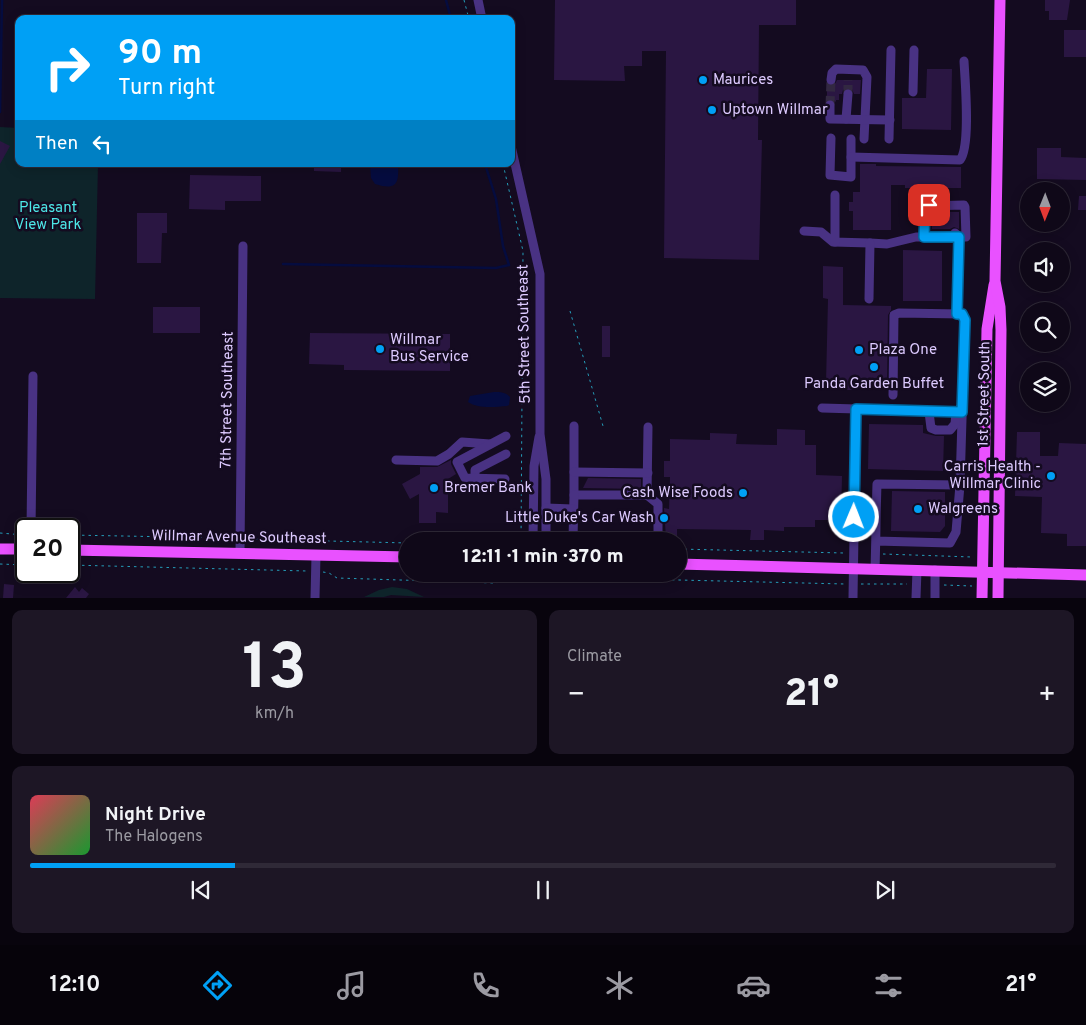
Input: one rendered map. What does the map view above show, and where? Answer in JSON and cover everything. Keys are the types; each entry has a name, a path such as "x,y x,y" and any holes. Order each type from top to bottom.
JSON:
{"main road":[{"name":"1st Street South","path":"982,592 987,329 995,281 999,1"},
{"name":"1st Street South","path":"995,281 1000,307 1001,330 998,598"},
{"path":"0,549 15,549"},
{"name":"Willmar Avenue Southeast","path":"80,550 399,557"},
{"path":"687,564 1086,575"}],"street":[{"path":"478,0 481,15"},
{"path":"889,139 891,50"},
{"path":"913,92 914,50"},
{"path":"851,157 960,160 964,155 966,140 964,61"},
{"path":"831,80 832,73 836,69 863,70 867,77 864,139"},
{"path":"848,80 849,70"},
{"path":"846,119 848,94"},
{"path":"830,106 830,119 890,120"},
{"path":"831,138 830,175 851,176 852,139"},
{"name":"5th Street Southeast","path":"515,164 540,274 540,434 545,463 546,532"},
{"path":"835,195 835,242"},
{"path":"804,231 821,232 835,242 870,244 888,244 925,234 966,237 966,209 964,205 926,206 925,234"},
{"path":"957,314 959,237"},
{"path":"870,244 870,299"},
{"name":"7th Street Southeast","path":"240,553 243,246"},
{"path":"876,541 950,543 956,532 960,485 959,412 965,320 962,314 899,313 894,315 892,395"},
{"path":"31,518 32,376"},
{"path":"822,408 959,412"},
{"path":"853,598 856,409"},
{"path":"929,412 931,428 950,430 955,424 959,412"},
{"path":"573,532 574,426"},
{"path":"647,495 648,427"},
{"name":"5th Street Southeast","path":"533,532 534,466 540,434"},
{"path":"505,479 465,478 457,462 506,436"},
{"path":"396,460 437,461 449,454 462,442 490,444"},
{"path":"475,478 475,470 506,454"},
{"path":"574,472 648,473"},
{"path":"876,569 877,484 984,486"},
{"path":"574,495 647,495 658,504 658,532"},
{"path":"546,508 573,509"},
{"path":"315,598 316,556"},
{"path":"916,598 917,570"},
{"path":"935,570 935,598"}],"path":[{"path":"464,0 468,15"},
{"path":"504,167 523,251 521,532"},
{"path":"570,311 603,426"},
{"path":"0,533 15,534"},
{"path":"687,549 854,553"},
{"path":"876,554 971,557"},
{"path":"0,564 15,565"},
{"path":"80,565 316,571 329,573 337,578 399,580"},
{"path":"687,580 916,584"},
{"path":"465,582 500,582"},
{"path":"935,585 982,592"}],"green space":[{"name":"Pleasant View Park","path":"0,127 15,128 15,167 98,167 95,299 0,298"},
{"path":"392,587 407,589 424,597 391,595 364,597 379,590"}],"shaded area":[{"path":"370,167 398,167 397,181 392,186 375,184 371,178"},
{"path":"494,392 508,395 510,397 509,405 487,407 477,406 468,402 470,396"}],"building":[{"name":"Uptown Willmar","path":"555,0 796,0 796,25 759,25 758,140 762,140 759,260 664,258 666,51 642,51 642,66 624,66 625,81 554,80"},
{"path":"1045,0 1070,0 1067,20 1049,20 1049,11 1045,11"},
{"path":"1064,30 1086,30 1086,57 1064,57"},
{"path":"927,69 952,69 951,130 902,129 902,98 926,98"},
{"path":"837,80 861,80 860,94 854,94 852,89 848,88 843,90 842,94 839,94 839,100 836,100 836,102 833,99 827,99 827,85 834,86"},
{"path":"0,141 10,146 0,164"},
{"path":"1037,148 1061,148 1061,157 1086,158 1086,180 1037,179"},
{"path":"860,164 876,164 876,166 961,167 961,188 905,188 905,185 891,185 891,230 853,230 853,211 849,211 849,202 853,202 853,192 860,192"},
{"path":"314,167 341,167 341,172 314,171"},
{"path":"190,175 261,176 261,201 225,201 225,210 189,209"},
{"path":"1079,196 1086,196 1086,210 1078,210"},
{"path":"932,212 959,212 959,229 954,227 950,229 932,229"},
{"path":"137,213 167,213 167,233 162,233 161,263 137,263"},
{"path":"903,250 942,251 942,301 903,301"},
{"name":"Plaza One","path":"823,266 843,267 843,305 891,306 888,315 887,384 852,383 852,390 837,390 837,386 831,386 831,383 826,383 828,299 823,298"},
{"path":"153,307 200,307 200,333 153,333"},
{"path":"602,326 610,326 610,357 602,357"},
{"name":"Willmar Bus Service","path":"310,333 450,334 450,371 344,370 344,365 309,364"},
{"path":"869,424 923,425 923,433 944,436 943,471 868,469"},
{"name":"Cash Wise Foods","path":"777,429 805,430 805,445 816,445 816,475 842,476 841,520 815,520 815,527 784,527 784,531 764,530 764,540 750,540 751,530 677,529 677,532 666,532 664,508 669,509 670,477 664,477 664,461 670,461 670,439 710,440 710,433 737,434 736,444 777,445"},
{"name":"Carris Health - Willmar Clinic","path":"1017,432 1040,432 1040,456 1058,456 1059,443 1086,444 1086,546 1067,546 1067,534 1041,533 1042,497 1015,496"},
{"path":"451,460 456,474 448,479 448,513 436,512 436,523 419,523 419,494 410,499 402,484 420,474 420,467 437,467"},
{"path":"588,478 641,479 641,489 583,488"},
{"name":"Walgreens","path":"892,491 945,492 945,526 940,532 891,531"},
{"path":"4,584 14,585 13,598 3,598"},
{"path":"75,587 79,592 82,588 89,594 86,598 66,598"}],"waterway":[{"path":"0,112 2,0"},
{"path":"446,0 450,15"},
{"path":"283,264 496,268 509,265 503,246 496,199 486,167"}],"tunnel":[{"path":"830,105 831,80"},
{"path":"848,80 848,94"}],"place":[{"name":"Maurices","path":"703,80"},
{"name":"Uptown Willmar","path":"712,110"},
{"name":"Willmar Bus Service","path":"380,349"},
{"name":"Plaza One","path":"859,350"},
{"name":"Panda Garden Buffet","path":"874,367"},
{"name":"Carris Health - Willmar Clinic","path":"1051,476"},
{"name":"Bremer Bank","path":"434,488"},
{"name":"Cash Wise Foods","path":"743,493"},
{"name":"Walgreens","path":"918,509"},
{"name":"Little Duke's Car Wash","path":"664,518"}],"route":[{"path":"854,517 856,409 962,412 965,320 962,314 957,314 959,237 924,237 925,208 929,205"}]}
